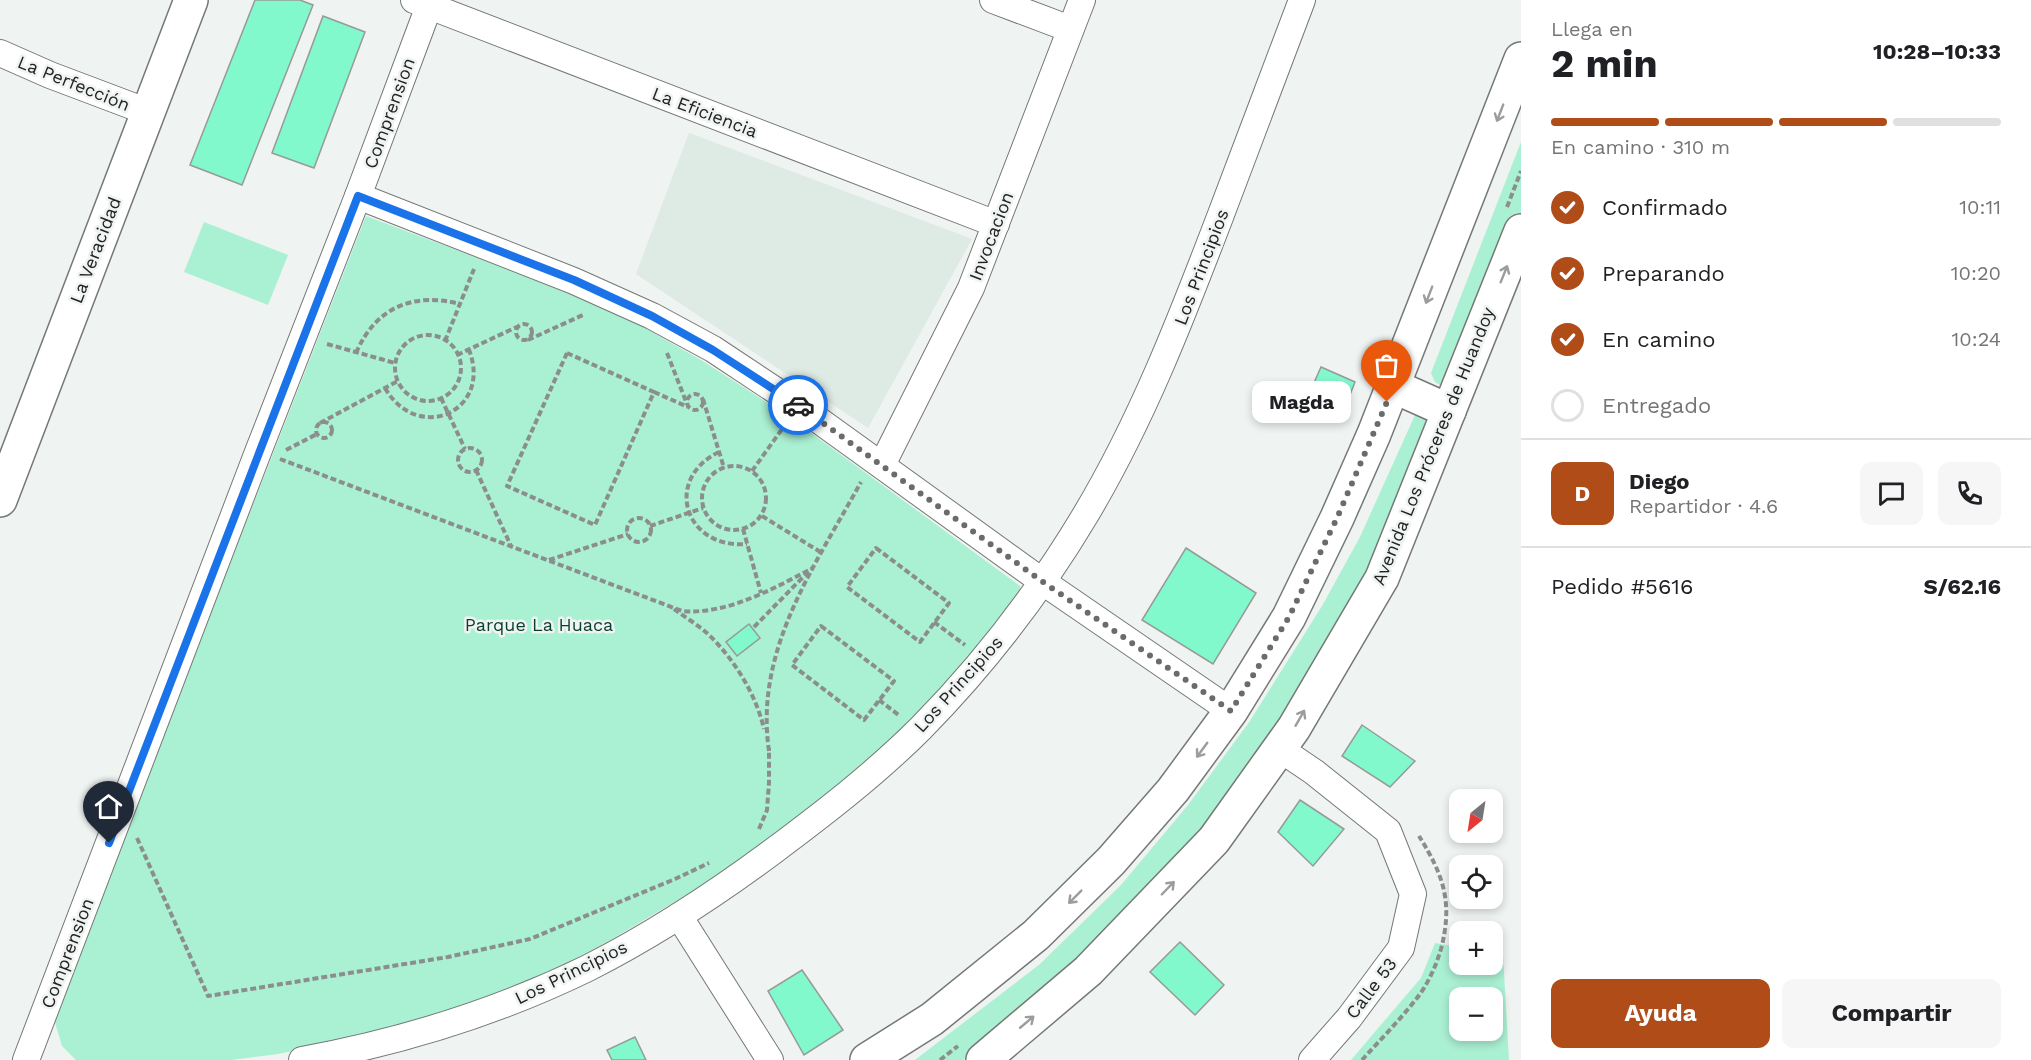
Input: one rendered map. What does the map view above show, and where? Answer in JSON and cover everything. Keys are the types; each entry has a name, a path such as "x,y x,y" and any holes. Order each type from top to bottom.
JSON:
{"main road":[{"name":"La Veracidad","path":"0,500 192,0"},
{"path":"867,1060 932,1019 1036,935 1111,861 1150,817 1173,790 1231,711 1289,617 1337,518 1393,386 1521,58"},
{"name":"Avenida Los Próceres de Huandoy","path":"982,1060 1088,971 1214,840 1280,749 1382,578 1521,231"},
{"path":"1393,386 1449,411"}],"street":[{"path":"993,0 1070,29"},
{"name":"Invocacion","path":"872,472 971,288 1082,0"},
{"name":"Los Principios","path":"302,1060 342,1053 417,1034 492,1009 588,968 680,916 720,890 830,809 919,730 983,658 1043,582 1087,511 1122,448 1183,314 1302,0"},
{"name":"Comprension","path":"26,1060 358,196 421,3"},
{"name":"La Eficiencia","path":"421,3 996,224"},
{"name":"La Perfección","path":"0,53 50,75 148,112"},
{"path":"358,196 574,280 652,316 713,350 799,406 872,472 1043,582 1231,711"},
{"name":"Calle 53","path":"1280,749 1314,772 1388,831 1413,894 1401,948 1349,1018 1312,1060"},
{"path":"680,916 770,1060"}],"path":[{"path":"445,341 483,244"},
{"path":"356,353 369,328 390,310 424,299 442,299 460,303"},
{"path":"521,325 516,331 517,336 528,340 591,312"},
{"path":"457,355 521,325 528,325 532,329 532,336 528,340"},
{"path":"432,336 445,341 454,348 457,355 460,366 459,376 455,386 441,398 428,401 418,399 408,394 398,381 395,363 404,345 412,339 432,336"},
{"path":"304,338 395,363"},
{"path":"665,346 688,406"},
{"path":"385,388 400,408 411,414 436,417 448,413 463,402 472,386 473,361 469,350"},
{"path":"654,392 595,525 507,486 567,353 688,406 698,409 703,404 703,399"},
{"path":"317,434 317,427 320,423 398,381"},
{"path":"688,406 687,399 692,394 699,395 703,399 724,468"},
{"path":"441,398 465,449"},
{"path":"752,471 799,406"},
{"path":"317,434 323,438 332,434 330,424 320,423"},
{"path":"282,452 317,434"},
{"path":"465,449 476,449 480,454 482,461 476,471 464,470 459,465 458,457 465,449"},
{"path":"719,452 708,457 692,476 688,488 690,513 696,526 706,536 733,545 747,544"},
{"path":"279,459 682,610 698,612 725,606 761,593 813,568"},
{"path":"738,466 752,471 760,478 767,495 762,516 755,524 735,531 725,530 715,525 708,518 701,501 705,484 710,476 724,468 738,466"},
{"path":"476,471 512,546"},
{"path":"758,832 767,810 769,751 766,729 767,702 775,655 791,613 813,568 872,472"},
{"path":"650,526 703,508"},
{"path":"762,516 822,553"},
{"path":"635,519 642,519 650,526 649,537 643,541 632,540 627,534 628,526 635,519"},
{"path":"743,529 761,593"},
{"path":"549,560 627,534"},
{"path":"876,548 949,603 934,622 920,642 847,587 876,548"},
{"path":"754,627 813,568"},
{"path":"666,603 707,633 728,656 746,683 761,713 769,751"},
{"path":"934,622 983,658"},
{"path":"821,626 894,681 864,720 792,665 821,626"},
{"path":"134,832 208,996 448,957 530,939 714,861"}],"shaded area":[{"path":"689,133 972,239 868,428 636,274"}],"green space":[{"path":"1521,142 1521,216 1443,387 1435,382 1431,373"},
{"name":"Parque La Huaca","path":"366,216 624,316 701,360 788,416 1020,586 1019,602 899,738 757,853 590,952 495,997 413,1026 278,1054 231,1060 76,1060 62,1046 53,1016"},
{"path":"204,222 288,255 268,305 184,272"},
{"path":"1415,415 1441,427 1376,574 1218,814 1147,897 1017,1018 963,1060 915,1060 1040,964 1121,885 1188,805 1250,721 1322,606 1360,537"},
{"path":"1435,943 1449,945 1449,975 1503,975 1503,955 1509,1060 1351,1060 1421,978"}],"building":[{"path":"255,0 300,0 313,5 242,185 190,165"},
{"path":"323,16 365,32 314,168 272,153"},
{"path":"1321,367 1355,382 1348,400 1313,385"},
{"path":"1186,548 1256,593 1213,664 1142,620"},
{"path":"749,624 760,638 737,656 726,642"},
{"path":"1362,725 1415,761 1390,787 1342,756"},
{"path":"1300,800 1344,829 1313,866 1278,832"},
{"path":"1180,942 1224,985 1195,1015 1150,972"},
{"path":"802,970 843,1030 804,1055 768,991"},
{"path":"635,1037 646,1060 612,1060 607,1050"}],"way so far":[{"path":"798,405 1043,582 1231,711 1289,617 1337,518 1387,402"}],"place":[{"name":"Magda","path":"1387,402"}],"route":[{"path":"109,843 358,196 574,280 652,316 713,350 798,405"}]}
